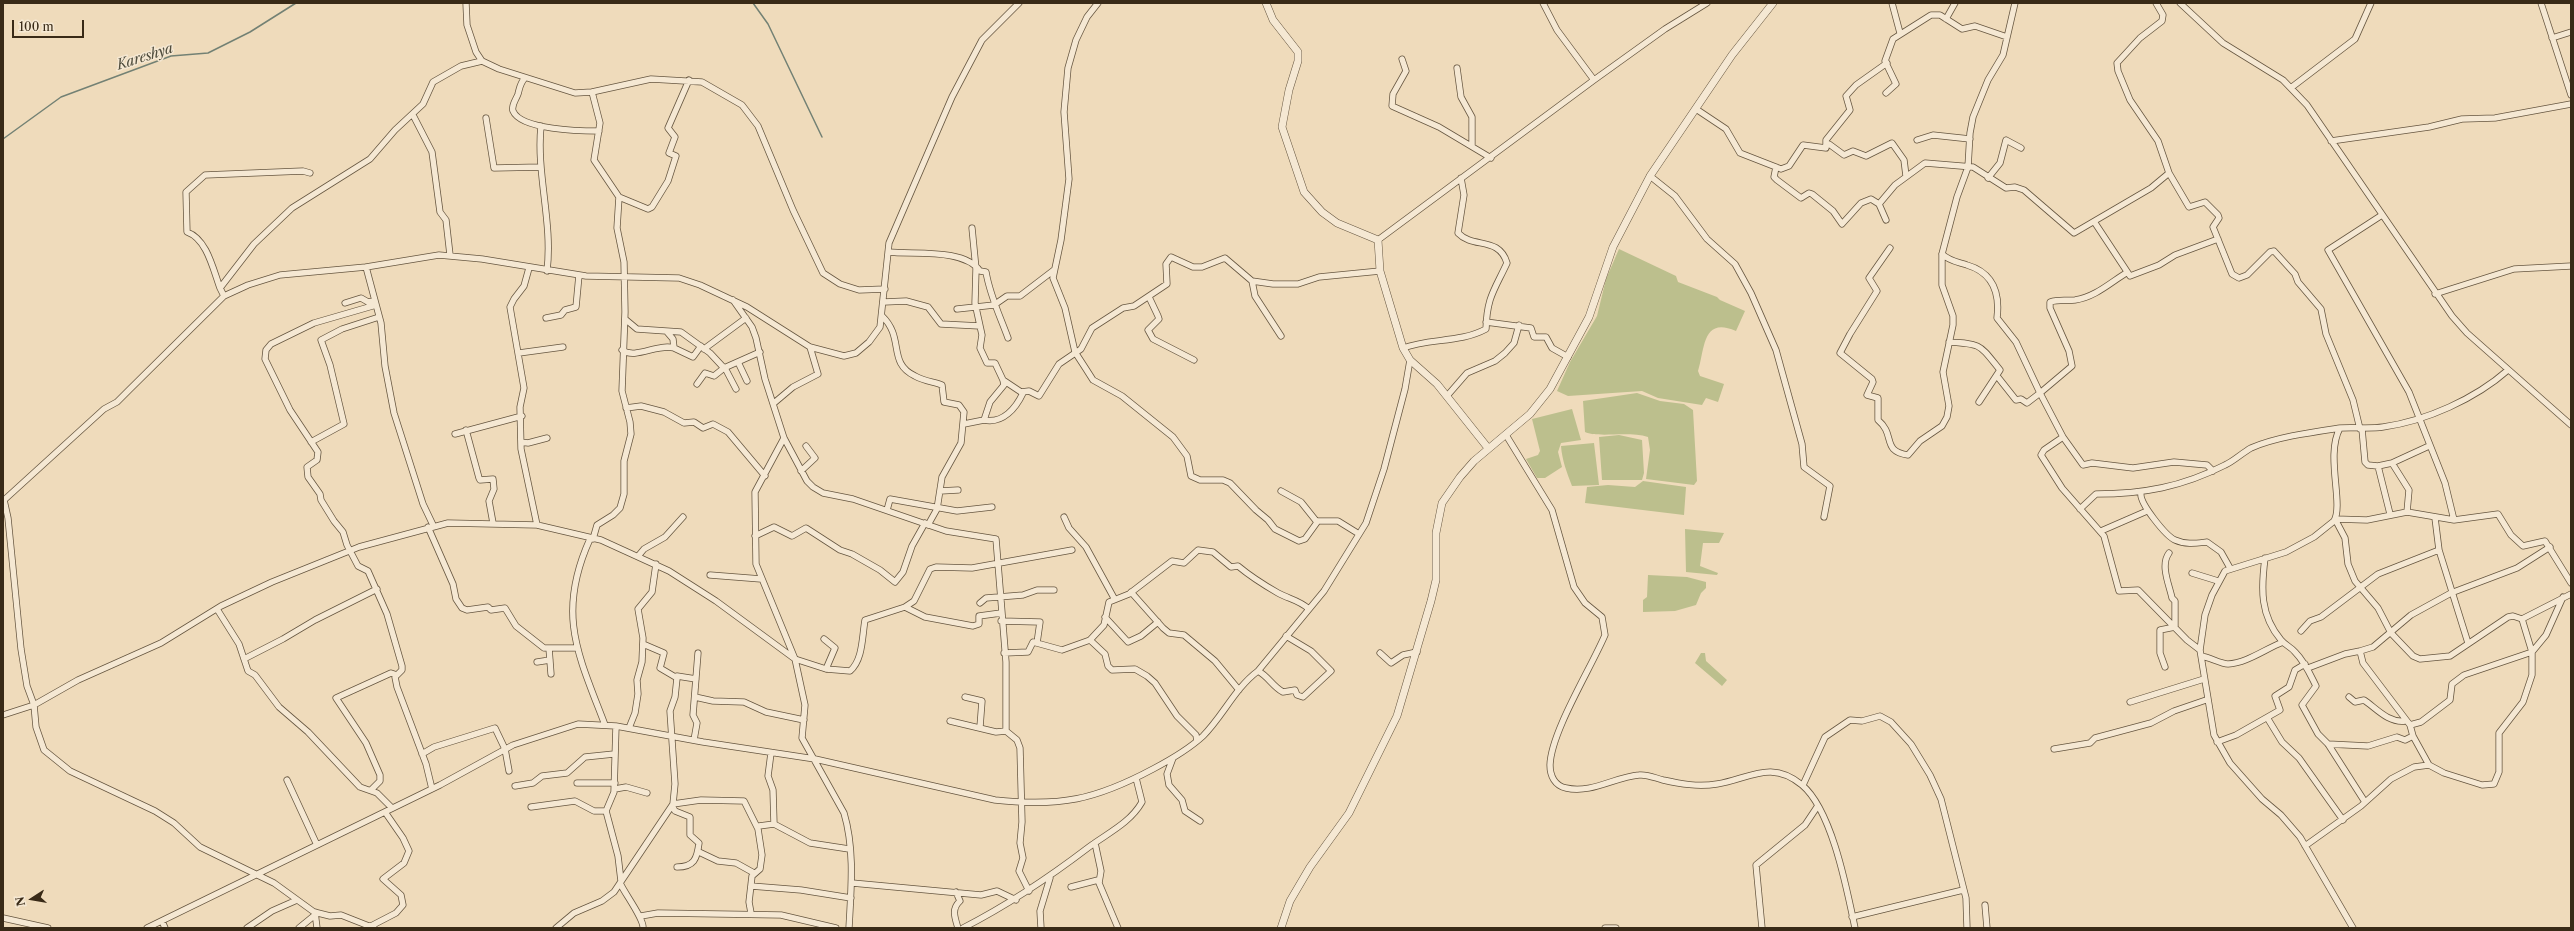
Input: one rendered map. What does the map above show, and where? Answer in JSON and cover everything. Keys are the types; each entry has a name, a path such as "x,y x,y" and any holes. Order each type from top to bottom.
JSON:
{"street":[{"path":"466,3 467,24 471,40 482,60"},
{"path":"385,812 403,838 409,851 404,863 383,880 401,895 402,908 371,927 341,915 330,916 315,913 280,887 200,847 174,823 155,811 70,771 60,764 41,745 36,727 34,705 27,686 21,648 8,518 3,500 104,408 121,398 224,296 280,275 366,267 424,256 450,255 579,275 623,278 679,278 732,299 763,315 810,347 844,356 856,353 875,335 882,316 886,289 889,243 896,224 968,63 986,34 1019,3"},
{"path":"1098,3 1087,17 1076,40 1068,68 1064,112 1069,179 1061,240 1053,278 1065,308 1075,352 1093,380 1122,396 1173,436 1187,456 1191,476 1200,480 1223,480 1230,483 1256,510 1268,520 1274,529 1299,541 1305,539 1317,522"},
{"path":"1266,3 1273,20 1298,52 1298,61 1289,90 1282,127 1304,192 1322,212 1337,223 1378,240"},
{"path":"1543,3 1557,30 1594,80"},
{"path":"1378,240 1594,80 1665,29 1707,3"},
{"path":"1281,928 1290,901 1310,867 1349,813 1390,734 1417,652 1436,580 1436,533 1442,503 1460,477 1488,448 1506,435 1540,404 1568,357 1589,316 1613,247 1650,176 1732,55 1773,3"},
{"path":"1892,3 1900,33"},
{"path":"1946,19 1955,3"},
{"path":"1890,248 1869,278 1877,291 1850,334 1840,354 1873,381 1867,395 1878,398 1878,420 1886,428 1895,453 1908,455 1920,441 1942,426 1947,417 1949,406 1943,372 1950,342 1953,316 1942,285 1942,254 1957,197 1968,167 1970,139 1977,105 1988,80 2003,55 2015,3"},
{"path":"2156,3 2163,15 2162,21 2140,38 2118,60 2117,67 2130,100 2162,150 2169,173 2189,207 2205,202 2218,215 2218,220 2213,224 2228,266 2234,277 2247,275 2272,251 2276,252 2295,274 2298,282 2322,309 2326,334 2353,400 2361,429 2365,462 2368,465 2378,466 2392,463 2429,446"},
{"path":"2180,3 2223,43 2292,87 2331,141 2435,294 2467,333 2571,426"},
{"path":"2292,87 2354,39 2370,3"},
{"path":"2541,3 2571,94"},
{"path":"1886,93 1896,84 1886,57 1890,44 1900,33 1931,15 1946,19 1962,29 1974,26 2007,37"},
{"path":"2552,38 2571,32"},
{"path":"1402,59 1406,71 1393,94 1392,106 1439,127 1472,145 1490,158"},
{"path":"220,288 254,244 292,208 363,165 395,130 413,115 427,98 431,87 438,78 461,66 482,60 526,78 575,93 592,92 651,79 689,80 710,85 749,111 758,126 793,210 823,273 840,284 860,290 886,289"},
{"path":"1826,146 1826,140 1850,110 1845,98 1851,90 1887,63"},
{"path":"1457,68 1461,97 1472,118 1472,145"},
{"path":"526,78 520,83 512,110 516,116 541,126 568,130 599,131"},
{"path":"592,92 600,119 594,160 619,197 648,209 652,207 668,181 676,159 676,156 669,153 675,137 668,128 689,80"},
{"path":"2331,141 2436,126 2462,119 2495,118 2571,104"},
{"path":"1696,110 1726,129 1740,153 1781,169 1789,166 1803,145 1826,148 1829,144 1844,154 1853,151 1866,156 1892,143 1904,160 1906,176"},
{"path":"413,115 432,152 440,212 446,220 450,255"},
{"path":"486,118 494,168 541,167"},
{"path":"541,126 541,167 548,218 547,271"},
{"path":"1917,140 1933,135 1970,139"},
{"path":"1988,178 2000,163 2006,140 2021,148"},
{"path":"1878,204 1895,185 1925,163 1968,167 2006,188 2015,187 2024,190 2072,233 2095,223 2151,188 2169,173"},
{"path":"1776,167 1774,177 1777,180 1801,198 1809,193 1812,194 1833,211 1842,224 1861,202 1871,199 1878,204 1886,220"},
{"path":"224,296 202,244 196,236 187,232 185,198 190,186 209,173 230,175 302,171 310,172"},
{"path":"1650,176 1675,196 1707,239 1735,264 1751,293 1776,350 1802,444 1804,467 1830,486 1824,517"},
{"path":"1403,348 1418,343 1460,339 1486,329 1490,297 1507,263 1494,246 1484,242 1468,241 1458,233 1464,195 1461,178"},
{"path":"605,725 576,648 573,630 573,590 576,572 597,525 613,515 620,508 624,494 624,461 631,434 622,391 622,350 625,319 623,250 617,228 619,197"},
{"path":"2382,216 2328,250 2397,367 2420,419 2429,446 2445,483 2454,520"},
{"path":"2095,223 2126,272 2133,276 2159,265 2175,255 2218,239"},
{"path":"972,228 975,306 980,326 980,348 983,360 987,363 995,363 1004,385 989,404 984,420"},
{"path":"1378,240 1380,271 1403,348 1410,360 1447,396 1488,448"},
{"path":"888,252 949,254 974,263 980,271 986,272 994,305 999,313 1008,338"},
{"path":"1942,254 1947,259 1970,266 1981,272 1995,286 2000,304 1998,318 2016,342 2040,393 2064,437 2084,465 2095,463 2133,468 2174,462 2207,465 2213,471"},
{"path":"964,424 1004,416 1016,406 1023,393 1029,391 1039,396 1043,393 1059,364 1081,349 1092,328 1123,308 1134,306 1166,284 1166,264 1171,257 1187,264 1202,267 1225,258 1252,282 1258,302 1281,336"},
{"path":"2435,294 2514,269 2571,266"},
{"path":"366,267 379,317 384,366 394,413 444,568 453,584 456,599 462,608 467,610 488,607 491,610 505,608 516,626 544,648 576,648"},
{"path":"529,268 524,286 510,307 524,388 520,407 522,416 521,449 537,525"},
{"path":"957,309 994,305 1007,296 1022,295 1054,269"},
{"path":"1252,282 1288,285 1319,277 1380,271"},
{"path":"1996,376 2016,400 2021,399 2027,403 2040,393 2072,366 2069,351 2050,308 2050,302 2058,300 2076,300 2093,295 2126,272"},
{"path":"546,318 561,315 565,310 576,308 579,275"},
{"path":"1148,296 1158,316 1158,319 1148,330 1153,339 1194,360"},
{"path":"344,303 361,298 368,302 375,303"},
{"path":"732,299 752,327 760,352 765,379 774,403 784,438 801,471 813,487 823,493 887,510 966,536 993,536 996,539 1004,653 1006,731 1020,744 1020,803 1022,822 1020,843 1023,858 1019,871 1029,891"},
{"path":"884,302 906,301 928,307 935,318 943,325 980,326"},
{"path":"375,303 314,323 271,344 266,350 265,359 270,372 302,430 318,452 318,457 307,467 308,477 320,494 321,500 334,521 343,532 350,552 358,566 368,571 378,589 402,666 402,670 397,675 397,688 422,754 432,789"},
{"path":"755,536 774,527 792,536 806,528 840,550 852,554 895,582 903,572 912,546 937,509 942,476 961,443 964,424 962,408 944,402 943,386 915,376 901,364 898,357 896,336 891,326 882,316"},
{"path":"310,442 344,424 330,365 321,340 342,329 379,317"},
{"path":"622,350 630,353 667,347 674,348 693,357 702,347 746,318"},
{"path":"625,319 637,329 666,332 677,330 702,347 724,368 736,388"},
{"path":"1486,322 1519,325 1533,329 1535,338 1546,337 1552,348 1568,357"},
{"path":"1447,396 1467,373 1495,361 1505,353 1514,343 1519,325"},
{"path":"666,332 672,339 674,348"},
{"path":"1950,342 1973,343 1980,346 2000,370 1979,402"},
{"path":"518,353 563,347"},
{"path":"774,403 793,387 818,374 810,347"},
{"path":"697,384 705,373 714,376 724,368 760,352"},
{"path":"147,928 432,789 505,749 578,724 616,726 815,760 973,796 1020,803 1068,801 1117,788 1174,757 1197,741 1219,717 1247,679 1258,671 1324,591 1359,534 1372,508 1405,389 1410,360"},
{"path":"738,362 747,381"},
{"path":"2080,509 2096,494 2141,493 2182,483 2213,471 2251,448 2307,433 2340,428 2361,429 2382,427 2420,419 2471,395 2508,370"},
{"path":"1003,380 1023,393"},
{"path":"626,408 641,406 664,412 684,423 694,422 703,428 713,424 728,432 765,476"},
{"path":"454,434 522,416"},
{"path":"2340,428 2334,454 2335,519 2344,538 2348,564 2360,587 2378,608 2391,633 2402,646 2420,660 2450,656 2508,617 2513,616 2522,619 2571,594"},
{"path":"466,430 480,480 493,480 493,494 489,501 493,523"},
{"path":"1506,435 1552,510 1574,587 1585,603 1602,617 1605,625 1605,635 1556,740 1550,765 1552,776 1557,784 1571,789 1586,788 1641,774 1688,785 1701,785 1730,782 1752,773 1767,771 1783,774 1803,785 1817,807 1837,851 1855,928"},
{"path":"2064,437 2044,450 2041,455 2062,488 2101,532 2110,553 2119,591 2138,590 2201,653 2227,664 2248,659 2283,642"},
{"path":"521,442 528,443 547,438"},
{"path":"784,438 754,499 756,564 795,659 805,705 802,738 844,813 852,882 849,928"},
{"path":"801,471 815,458 806,446"},
{"path":"2392,463 2409,490 2407,512"},
{"path":"2378,466 2390,514"},
{"path":"940,491 958,490"},
{"path":"1280,491 1301,502 1317,522"},
{"path":"2141,493 2147,511 2173,539 2190,543 2207,542 2221,552 2230,568"},
{"path":"887,510 890,499 937,509 957,511 992,507"},
{"path":"2101,532 2147,511"},
{"path":"2353,928 2305,846 2281,815 2262,799 2230,764 2217,742 2206,700 2201,653 2205,615 2218,581 2225,571 2230,568 2265,558 2298,546 2325,529 2335,519 2368,520 2390,514 2407,512 2435,518 2454,520 2498,514 2511,535 2523,546 2545,540 2571,583"},
{"path":"639,555 644,549 665,537 683,517"},
{"path":"1064,517 1069,528 1086,547 1114,598"},
{"path":"2435,518 2439,550 2451,593 2468,643"},
{"path":"1317,522 1338,521 1359,534"},
{"path":"3,715 34,705 78,680 161,643 217,609 272,582 350,552 359,547 430,526 493,523 537,525 591,539 601,540 639,555 656,564 716,601 795,659 826,668 850,671 855,667 859,656 864,620 905,607 914,601 930,569 936,567 972,568 998,565 1072,550"},
{"path":"2217,742 2268,719 2280,710 2275,696 2289,687 2295,670 2345,654 2373,647 2411,615 2451,593 2517,568 2550,546"},
{"path":"1004,653 1028,652 1032,642 1062,650 1090,640 1101,630 1107,605 1114,598 1131,592 1172,561 1184,563 1196,551 1202,550 1213,552 1231,567 1238,566 1258,581 1278,593 1300,601 1309,609"},
{"path":"2301,630 2310,621 2321,617 2378,574 2439,550"},
{"path":"2169,553 2164,559 2172,598 2176,601 2175,627"},
{"path":"2265,558 2262,592 2264,610 2283,642 2294,650 2306,666 2316,686 2302,705 2318,734 2328,744 2366,802"},
{"path":"629,728 638,694 637,680 642,662 643,644 638,608 652,592 656,564"},
{"path":"2192,573 2218,581"},
{"path":"710,575 761,579"},
{"path":"244,659 315,620 378,589"},
{"path":"980,603 982,598 1024,595 1037,590 1054,590"},
{"path":"1131,592 1169,633 1184,635 1215,661 1238,690"},
{"path":"2410,725 2421,722 2450,700 2452,684 2464,674 2532,652 2546,635 2564,597"},
{"path":"905,607 925,617 973,626 979,624 980,616 1001,613"},
{"path":"217,609 238,644 248,671 255,675 279,707 308,732 360,787 377,793 392,808"},
{"path":"1105,617 1128,642 1141,636 1158,622"},
{"path":"2360,651 2363,662 2405,721 2410,725 2413,736 2429,765 2444,773 2482,785 2494,784 2499,772 2499,732 2525,697 2532,675 2532,652 2522,619"},
{"path":"1001,621 1040,622 1037,643"},
{"path":"2165,667 2160,653 2160,630 2175,627"},
{"path":"1258,671 1266,676 1280,691 1284,692 1295,690 1297,695 1303,698 1331,671 1311,651 1286,636"},
{"path":"824,639 835,648 826,668"},
{"path":"1090,640 1105,654 1108,666 1112,670 1135,670 1155,683 1177,716 1196,735 1197,741"},
{"path":"643,644 664,653 660,668 677,676 696,679"},
{"path":"549,648 551,674"},
{"path":"1380,653 1390,663 1403,655 1417,652"},
{"path":"694,740 697,723 693,718 698,653"},
{"path":"537,662 550,660"},
{"path":"371,790 380,781 380,775 366,743 336,698 391,673 397,675"},
{"path":"677,676 675,697 670,711 675,784 673,805 675,811 690,817 690,835 699,843 699,852 688,867 677,867"},
{"path":"2130,702 2204,679"},
{"path":"695,697 713,701 744,702 766,712 804,720"},
{"path":"965,697 982,701 980,727"},
{"path":"2349,697 2355,702 2364,700 2384,716 2405,721"},
{"path":"2054,749 2090,743 2095,738 2151,723 2174,711 2206,700"},
{"path":"1803,785 1825,737 1850,720 1862,721 1880,716 1891,722 1921,758 1937,789 1946,814 1963,890 1967,928"},
{"path":"2268,719 2282,742 2299,758 2343,820"},
{"path":"950,721 996,732 1006,731"},
{"path":"616,726 614,754 615,786 606,811 618,856 620,882 630,904 641,916 643,928"},
{"path":"422,754 434,747 495,728 505,749 509,771"},
{"path":"2328,744 2349,747 2368,746 2397,737 2405,740 2413,736"},
{"path":"771,753 768,776 773,790 774,824"},
{"path":"515,786 533,782 542,776 567,773 585,757 614,754"},
{"path":"1174,757 1168,774 1169,785 1182,800 1186,811 1200,821"},
{"path":"2305,846 2343,820 2366,802 2391,779 2414,767 2429,765"},
{"path":"962,928 1016,900 1050,878 1095,843 1129,820 1142,804 1136,778"},
{"path":"287,780 317,845"},
{"path":"577,783 626,787 647,793"},
{"path":"556,928 574,913 607,897 620,882 673,805 701,800 744,802 758,829 762,855 760,869 754,873 751,886 748,902 751,913"},
{"path":"531,807 575,801 594,810 606,811"},
{"path":"1762,928 1756,865 1804,825 1817,807"},
{"path":"758,829 759,826 774,824 810,843 849,849"},
{"path":"1095,843 1101,871 1098,880 1104,901 1118,928"},
{"path":"699,852 718,861 736,863 754,873"},
{"path":"1041,928 1040,911 1050,878"},
{"path":"1071,887 1098,880"},
{"path":"852,882 981,895 997,891 1016,900"},
{"path":"751,886 801,890 851,898"},
{"path":"1852,917 1963,890"},
{"path":"956,892 960,901 954,909 954,916 958,928"},
{"path":"247,928 272,911 297,900"},
{"path":"1985,905 1987,928"},
{"path":"299,928 315,913"},
{"path":"315,913 317,928"},
{"path":"641,916 658,913 747,916 751,913 780,915 836,928"},
{"path":"3,918 48,928"},
{"path":"162,921 166,928"},
{"path":"1605,928 1616,928"}],"green space":[{"path":"1619,249 1676,276 1678,282 1717,297 1720,300 1745,311 1736,331 1725,328 1717,328 1711,331 1704,345 1698,371 1700,376 1724,384 1718,402 1706,398 1702,405 1658,398 1642,391 1568,396 1557,391 1570,362 1597,316 1606,279"},
{"path":"1637,393 1660,401 1684,404 1693,410 1697,481 1694,485 1646,479 1650,450 1648,437 1640,435 1590,434 1585,432 1583,401"},
{"path":"1572,409 1581,440 1561,443 1558,452 1562,467 1545,478 1537,478 1526,459 1538,455 1540,451 1532,419"},
{"path":"1619,435 1642,440 1644,473 1642,480 1602,480 1599,437"},
{"path":"1594,443 1599,485 1572,486 1561,446"},
{"path":"1643,481 1686,487 1684,515 1585,503 1587,487 1608,485 1635,487"},
{"path":"1685,529 1724,533 1719,543 1703,543 1700,566 1718,573 1717,575 1686,572"},
{"path":"1648,575 1687,577 1706,582 1706,588 1701,593 1696,605 1675,611 1643,612 1643,600 1647,597"},
{"path":"1701,653 1705,653 1706,661 1727,680 1722,686 1695,663"}],"waterway":[{"name":"Kareshya","path":"3,139 61,97 171,56 208,53 250,32 296,3"},
{"path":"753,3 768,24 822,137"}]}
